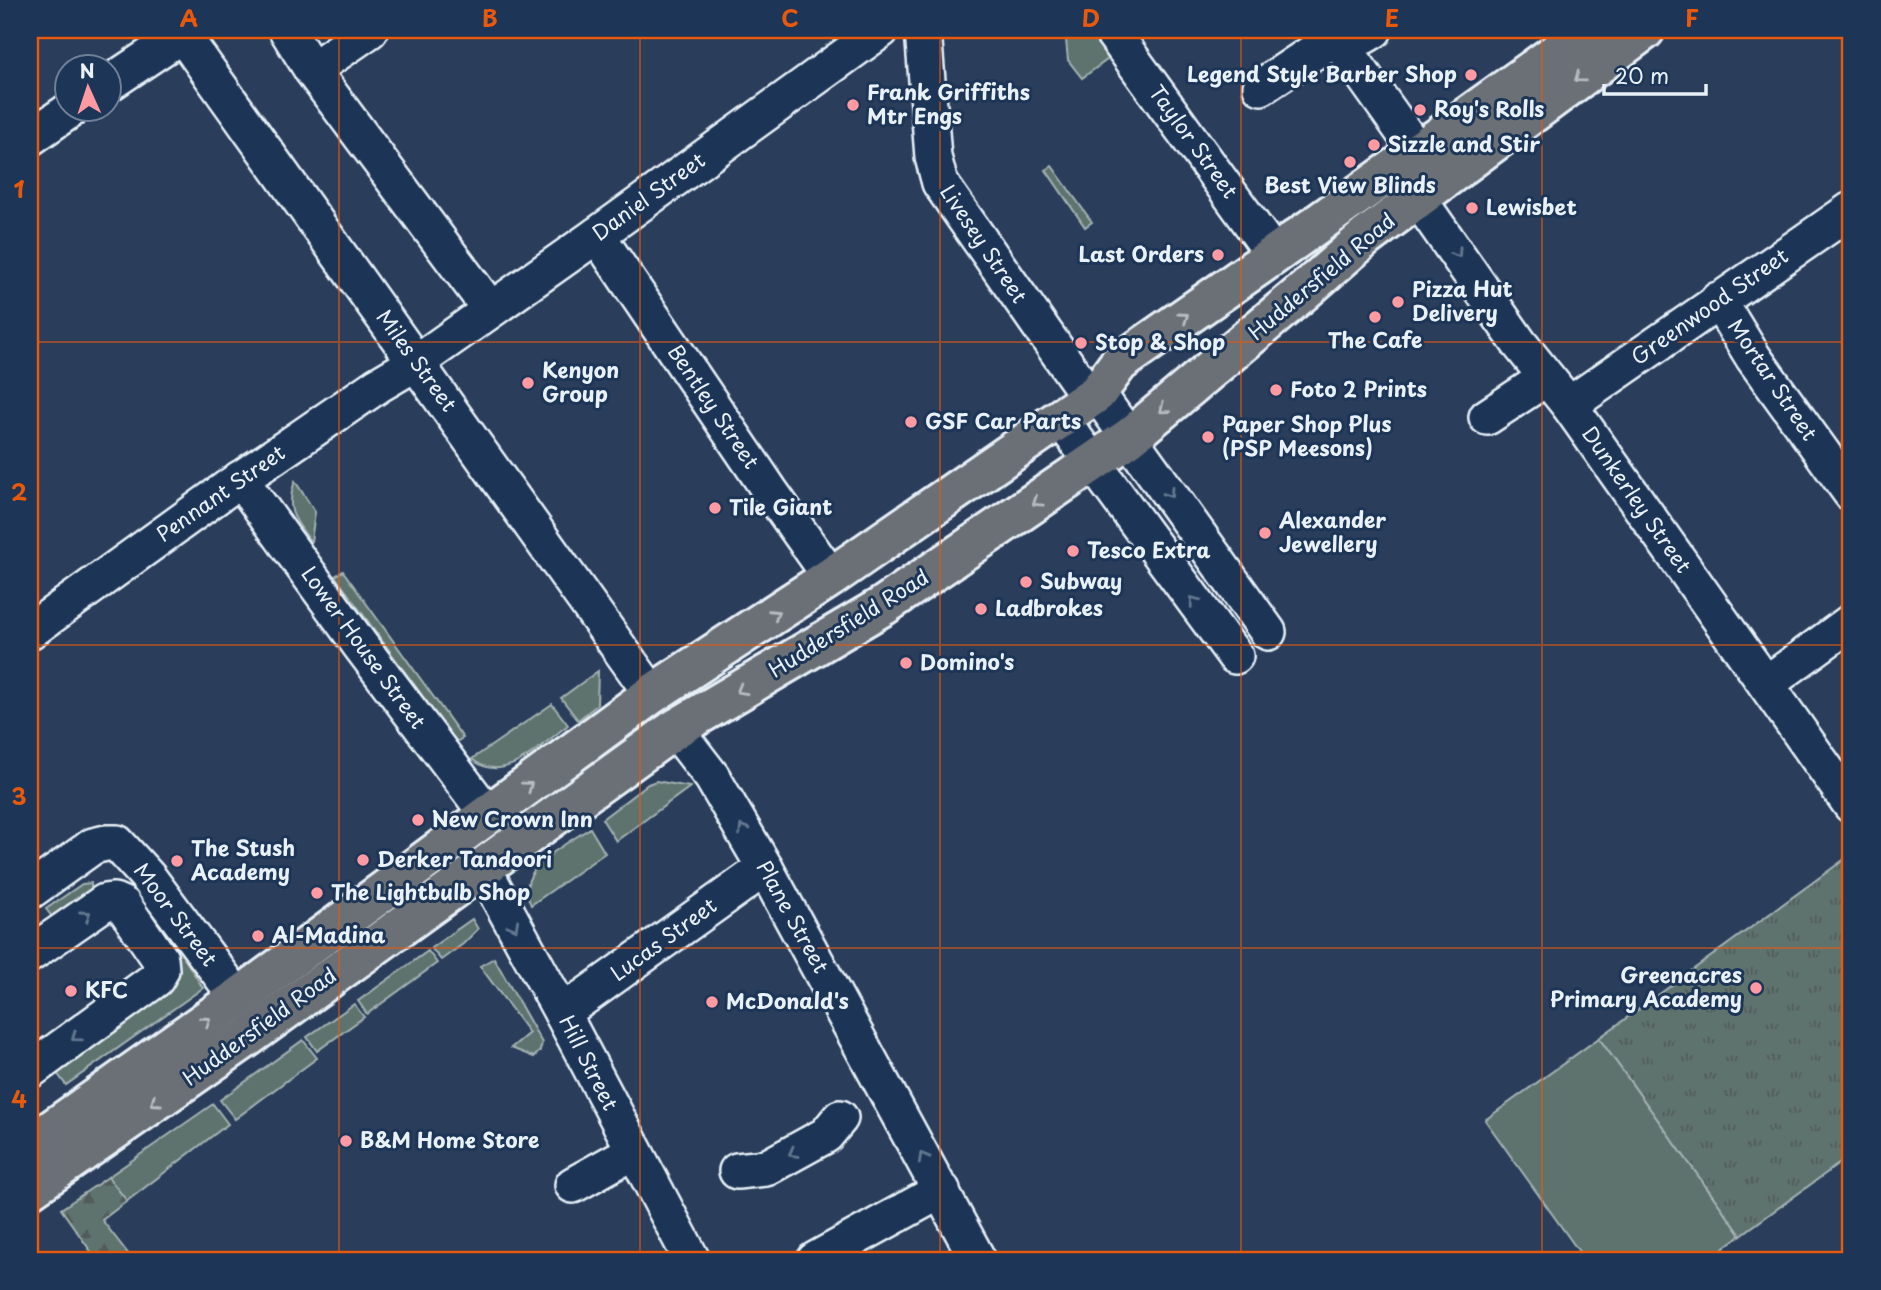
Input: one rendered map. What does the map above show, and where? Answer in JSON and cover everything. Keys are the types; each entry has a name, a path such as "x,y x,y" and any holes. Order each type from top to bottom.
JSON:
{"main road":[{"name":"Huddersfield Road","path":"30,1145 238,998 652,694 831,577 1082,403 1119,363 1499,95 1550,45 1588,30"},
{"name":"Huddersfield Road","path":"30,1189 248,1037 675,729 883,606 1130,437 1366,237 1636,32"}],"street":[{"path":"287,30 312,70 490,309"},
{"path":"312,70 370,30"},
{"name":"Daniel Street","path":"417,362 881,30"},
{"name":"Livesey Street","path":"923,30 933,157 940,183 1054,349 1082,403"},
{"name":"Taylor Street","path":"1111,30 1274,255"},
{"path":"122,74 183,31"},
{"name":"Miles Street","path":"183,31 652,694"},
{"path":"1261,87 1336,37 1417,151"},
{"path":"30,138 53,122"},
{"name":"Dunkerley Street","path":"1417,198 1519,343 1569,405 1851,804"},
{"name":"Greenwood Street","path":"1569,405 1851,210"},
{"name":"Bentley Street","path":"597,235 769,491 831,577"},
{"name":"Mortar Street","path":"1718,300 1753,356 1851,493"},
{"name":"Pennant Street","path":"30,631 240,478 378,385 417,362"},
{"path":"1487,417 1546,378"},
{"path":"1082,403 1130,437 1268,632"},
{"path":"1082,403 1093,463 1235,656"},
{"name":"Lower House Street","path":"240,478 360,645 488,815"},
{"path":"1766,684 1851,622"},
{"name":"Plane Street","path":"675,729 712,778 765,867 978,1260"},
{"name":"Moor Street","path":"30,889 93,846 117,843 129,854 238,998"},
{"name":"Lucas Street","path":"562,1013 765,867"},
{"name":"Hill Street","path":"480,868 491,883 562,1013 692,1260"},
{"path":"30,954 105,902 114,901 123,905 160,959 161,970 156,979 30,1068"},
{"path":"737,1171 766,1168 826,1135 840,1118"},
{"path":"573,1185 634,1151"},
{"path":"816,1260 942,1191"}],"green space":[{"path":"1065,30 1090,30 1111,57 1082,78 1068,60"},
{"path":"1052,166 1092,222 1085,227 1046,170"},
{"path":"295,481 315,512 311,542 300,527 291,507"},
{"path":"343,571 463,738 456,742 335,576"},
{"path":"598,671 597,705 578,720 561,698"},
{"path":"552,704 568,725 522,760 497,768 484,766 472,759"},
{"path":"656,781 690,787 616,841 602,819 648,784"},
{"path":"590,828 605,853 531,905 527,892 535,869 556,850"},
{"path":"1849,856 1851,1155 1741,1235 1599,1038"},
{"path":"91,883 91,897 56,922 46,909 82,884"},
{"path":"472,919 478,929 441,960 431,948"},
{"path":"152,924 173,940 203,988 66,1085 51,1065 169,985"},
{"path":"428,951 437,963 367,1014 358,1001"},
{"path":"494,958 542,1043 540,1051 534,1057 511,1048 529,1033 480,966"},
{"path":"354,1004 364,1017 317,1051 307,1037"},
{"path":"1599,1038 1741,1235 1707,1260 1585,1260 1485,1120"},
{"path":"303,1040 317,1058 235,1119 220,1100"},
{"path":"213,1104 228,1124 127,1201 108,1177"},
{"path":"108,1177 127,1201 102,1220 133,1260 97,1260 61,1209"}],"place":[{"name":"Legend Style Barber Shop","path":"1471,75"},
{"name":"Frank Griffiths Mtr Engs","path":"853,105"},
{"name":"Roy's Rolls","path":"1420,110"},
{"name":"Sizzle and Stir","path":"1374,145"},
{"name":"Best View Blinds","path":"1350,162"},
{"name":"Lewisbet","path":"1472,208"},
{"name":"Last Orders","path":"1218,255"},
{"name":"Pizza Hut Delivery","path":"1398,302"},
{"name":"The Cafe","path":"1375,317"},
{"name":"Stop & Shop","path":"1081,343"},
{"name":"Kenyon Group","path":"528,383"},
{"name":"Foto 2 Prints","path":"1276,390"},
{"name":"GSF Car Parts","path":"911,422"},
{"name":"Paper Shop Plus (PSP Meesons)","path":"1208,437"},
{"name":"Tile Giant","path":"715,508"},
{"name":"Alexander Jewellery","path":"1265,533"},
{"name":"Tesco Extra","path":"1073,551"},
{"name":"Subway","path":"1026,582"},
{"name":"Ladbrokes","path":"981,609"},
{"name":"Domino's","path":"906,663"},
{"name":"New Crown Inn","path":"418,820"},
{"name":"Derker Tandoori","path":"363,860"},
{"name":"The Stush Academy","path":"177,861"},
{"name":"The Lightbulb Shop","path":"317,893"},
{"name":"Al-Madina","path":"258,936"},
{"name":"Greenacres Primary Academy","path":"1756,988"},
{"name":"KFC","path":"71,991"},
{"name":"McDonald's","path":"712,1002"},
{"name":"B&M Home Store","path":"346,1141"}]}
